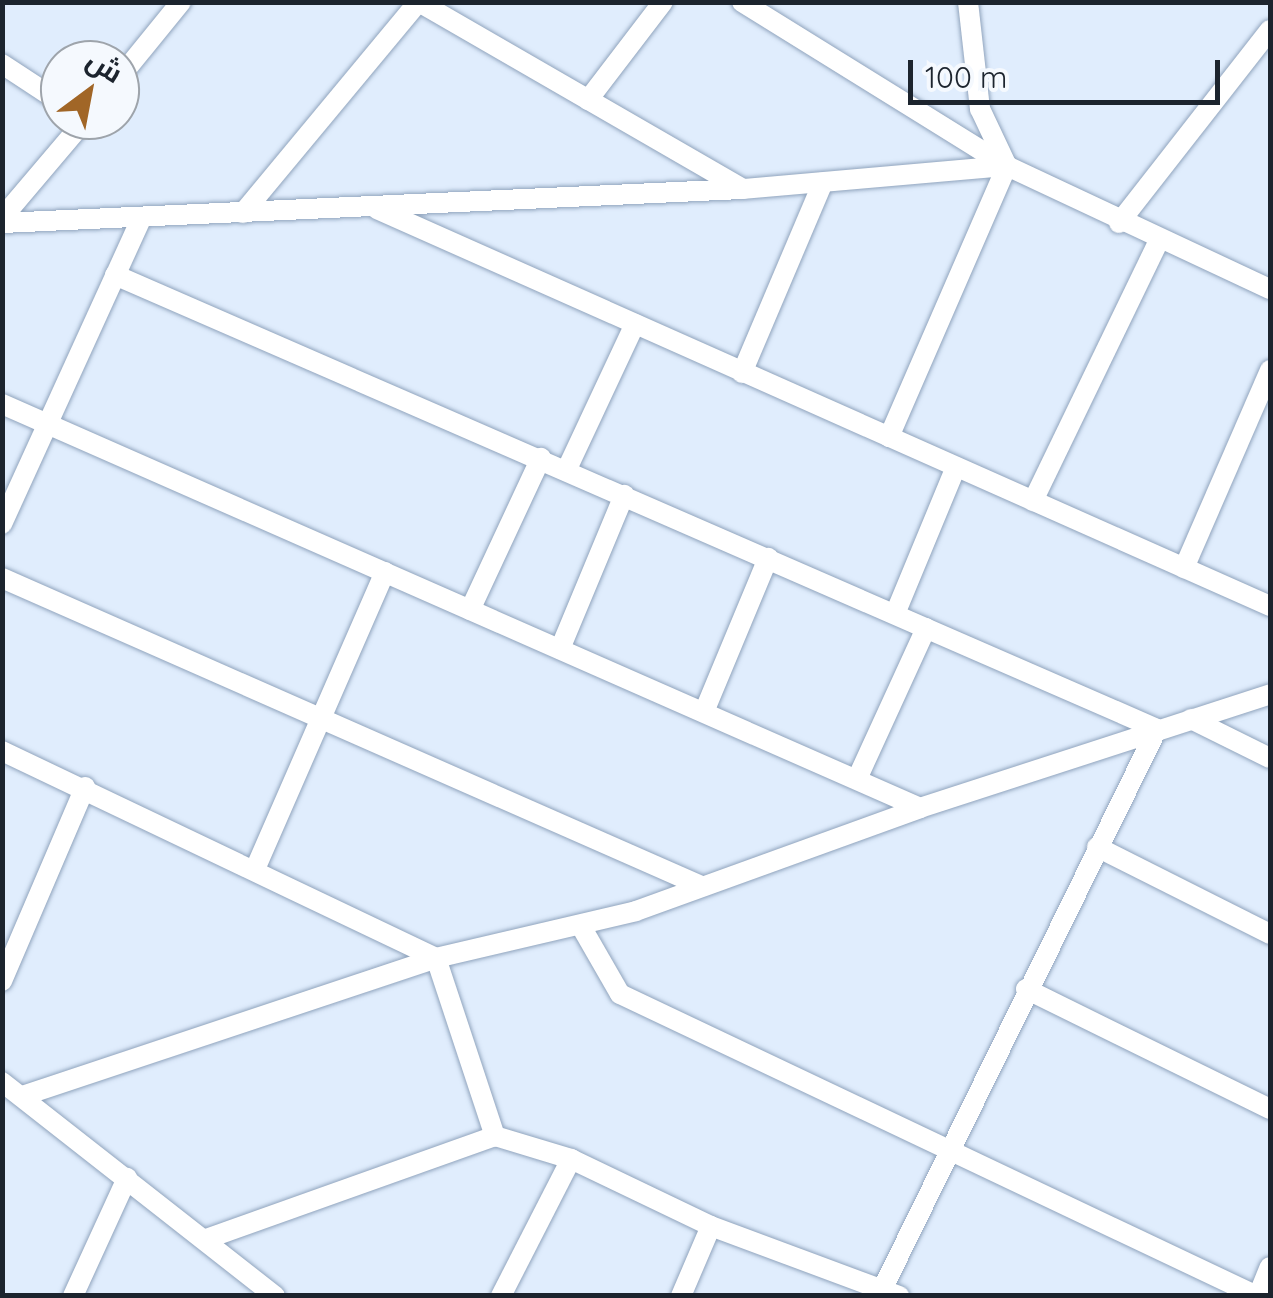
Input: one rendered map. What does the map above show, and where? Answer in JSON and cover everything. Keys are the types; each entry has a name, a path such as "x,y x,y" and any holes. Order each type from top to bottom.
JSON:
{"street":[{"path":"140,53 181,2"},
{"path":"243,213 419,2 743,190"},
{"path":"588,100 664,2"},
{"path":"742,2 1007,166 1119,223 1268,284"},
{"path":"889,436 1007,166 980,109 968,2"},
{"path":"1119,223 1270,30"},
{"path":"2,64 40,89"},
{"path":"2,220 68,140"},
{"path":"2,220 141,219 743,190 1007,166"},
{"path":"742,373 823,182"},
{"path":"372,206 1270,606"},
{"path":"2,524 141,219"},
{"path":"1034,501 1158,240"},
{"path":"115,276 567,469 1157,729"},
{"path":"567,469 635,324"},
{"path":"1184,568 1270,370"},
{"path":"2,404 920,808"},
{"path":"470,610 541,458"},
{"path":"896,614 956,467"},
{"path":"560,649 624,495"},
{"path":"704,712 768,558"},
{"path":"256,867 385,572"},
{"path":"2,578 318,721 700,886"},
{"path":"857,780 926,628"},
{"path":"22,1096 436,958 582,928 782,862 920,808 1270,694"},
{"path":"1191,719 1270,758"},
{"path":"206,1240 495,1136 571,1159 711,1226 887,1293 946,1147 1157,729"},
{"path":"2,751 256,867 436,958 495,1136"},
{"path":"2,982 85,788"},
{"path":"1097,847 1270,934"},
{"path":"582,928 620,994 1258,1296 1270,1267"},
{"path":"1026,990 1270,1108"},
{"path":"2,1082 276,1296"},
{"path":"501,1296 571,1159"},
{"path":"73,1296 127,1178"},
{"path":"681,1296 711,1226"}]}
